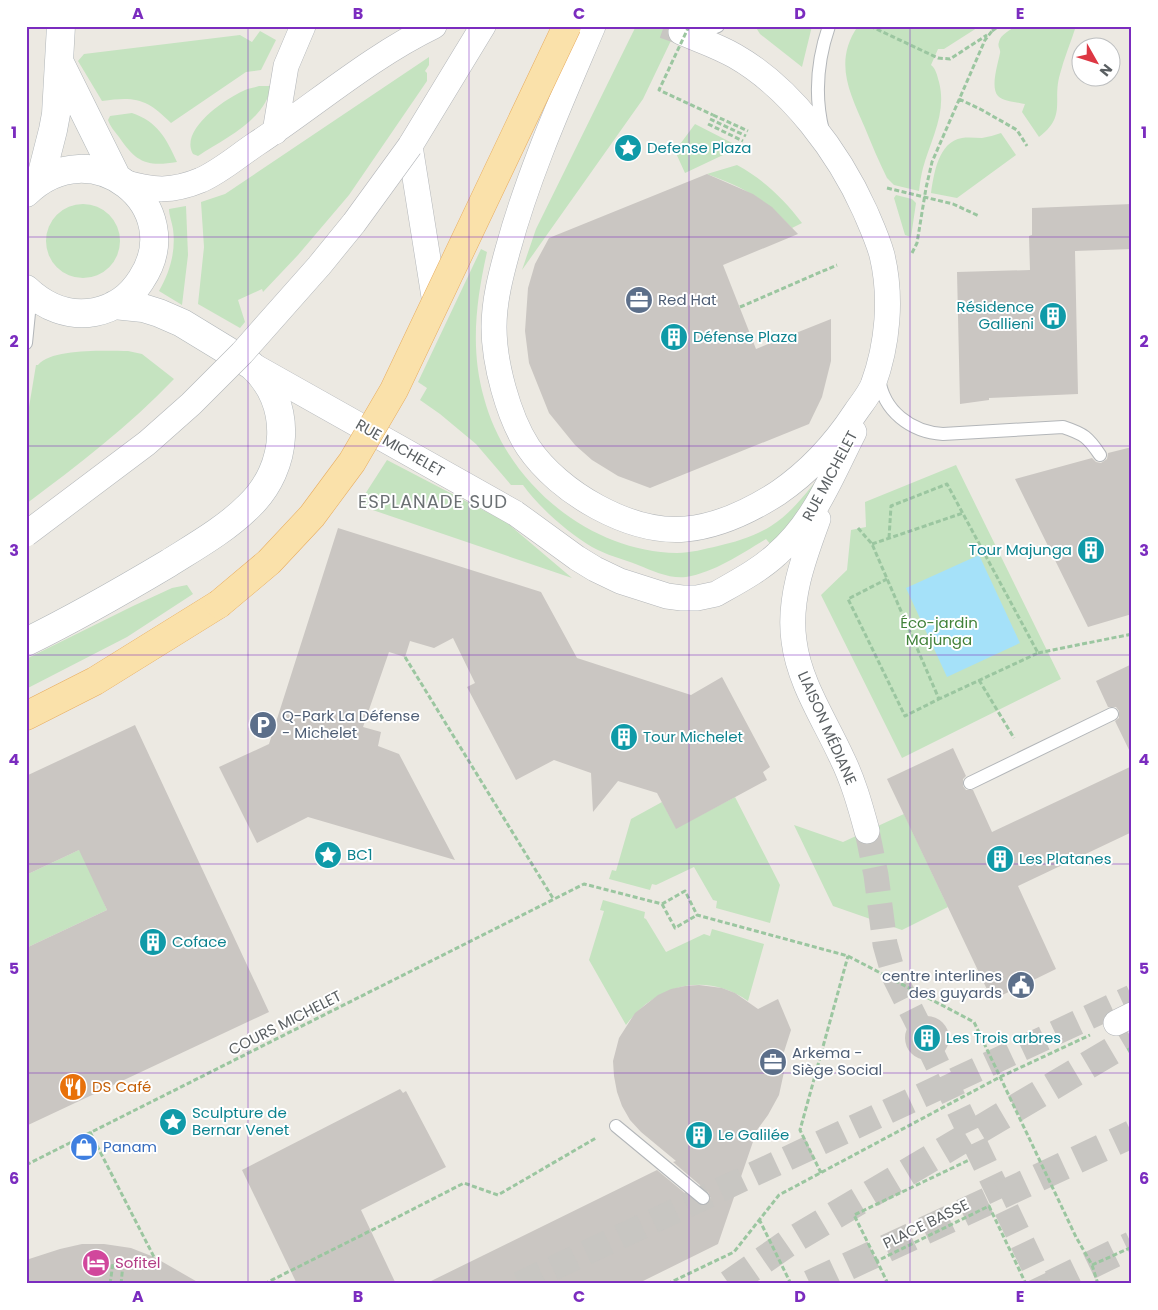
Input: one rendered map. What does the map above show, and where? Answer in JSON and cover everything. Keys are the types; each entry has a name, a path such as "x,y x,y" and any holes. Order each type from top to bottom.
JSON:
{"main road":[{"path":"33,187 53,130 56,114 61,26"},
{"path":"26,716 94,682 219,604 276,556 312,516 352,462 394,390 566,26"},
{"path":"58,59 120,180"},
{"path":"28,291 47,305 58,310 73,313 87,313 114,305 136,289 151,262 154,244 150,219 145,206 134,191 120,180 99,170 76,168 63,170 33,187"},
{"name":"RUE MICHELET","path":"114,305 143,308 159,313 182,324 251,365"},
{"path":"26,642 58,627 149,575 230,522 251,505 266,484 276,465 282,440 282,426 274,394 267,382 251,365"}],"street":[{"path":"275,132 286,66 304,26"},
{"path":"120,180 154,190 170,189 201,180 275,132 388,52 434,26"},
{"path":"26,534 146,443 191,404 242,353 319,266 354,223 410,146 482,26"},
{"path":"593,26 546,138 516,219 497,294 494,325 502,385 511,411 528,446 548,470 573,491 604,510 631,522 663,530 687,529 717,524 771,497 811,467 834,442 872,388 880,361 887,323 888,292 881,251 845,171 828,146 786,96 758,72 736,56 685,29"},
{"path":"410,146 435,303"},
{"name":"RUE MICHELET","path":"251,365 514,513 595,569 620,581 667,596 682,598 698,598 716,594 770,560 796,535 806,523 831,480 872,388"},
{"name":"LIAISON MÉDIANE","path":"831,480 804,556 793,611 793,639 807,686 852,778 867,831"}],"lane":[{"path":"828,146 820,115 818,77 821,48 829,26"},
{"path":"26,343 28,291"},
{"path":"880,361 880,387 885,399 902,420 920,430 943,434 1063,427 1089,439 1100,456"},
{"path":"970,783 1112,714"},
{"path":"616,1126 703,1198"}],"path":[{"path":"870,26 938,58 950,59 999,26"},
{"path":"685,29 659,90 748,131"},
{"path":"911,256 917,243 932,162 985,40 992,31"},
{"path":"959,99 1017,130 1027,146"},
{"path":"710,119 746,136"},
{"path":"708,124 743,141"},
{"path":"886,188 953,204 979,216"},
{"path":"740,307 837,264"},
{"path":"889,538 891,506 947,484 1038,653"},
{"path":"872,544 963,513"},
{"path":"858,528 872,544 939,699"},
{"path":"887,579 848,599 905,716 1038,653 1132,634"},
{"path":"405,657 554,900"},
{"path":"979,680 1024,756"},
{"name":"COURS MICHELET","path":"26,1165 584,884 662,904"},
{"path":"697,915 685,891 662,904 675,928 697,915 848,956 974,1022 1076,1237 1092,1265 1098,1284"},
{"path":"821,1173 800,1130 848,956"},
{"path":"667,1284 734,1252 779,1194 1000,1077 1124,1019"},
{"path":"264,1284 464,1183 498,1195 616,1126"},
{"path":"90,1132 154,1257"},
{"name":"PLACE BASSE","path":"888,1284 854,1216 969,1160"},
{"name":"PLACE BASSE","path":"877,1261 989,1206 1026,1284"},
{"path":"759,1219 791,1284"},
{"path":"1092,1265 1132,1246"},
{"path":"110,1284 113,1263"},
{"path":"121,1284 123,1264"}],"green space":[{"path":"636,26 678,26 643,99 522,270 536,229"},
{"path":"755,26 812,26 802,67 760,34"},
{"path":"858,26 980,26 944,49 938,49 931,65 935,70 941,93 940,115 922,171 919,191 894,185 887,178 854,102 846,77 845,65 846,52"},
{"path":"1016,26 1076,26 1070,38 1060,74 1056,115 1048,129 1039,137 1022,112 1025,104 1007,101 998,96 996,92 995,75 1000,52 998,45 1001,37"},
{"path":"260,31 276,40 261,70 246,72 171,123 148,104 140,101 124,99 102,101 78,61 84,54 240,35 252,42"},
{"path":"429,57 429,65 425,71 427,73 427,81 349,195 298,255 263,292 262,289 238,300 245,322 240,328 198,304 204,247 201,202 225,194"},
{"path":"259,86 271,86 261,109 253,119 198,156 193,154 190,145 192,135 206,116 235,95"},
{"path":"132,113 155,126 165,138 177,162 150,163 143,161 131,152 108,120 110,116"},
{"path":"695,124 740,147 685,173 675,151"},
{"path":"1001,133 1016,155 957,198 931,193 936,168 942,152 947,146 962,138 982,138"},
{"path":"737,165 772,190 802,223 792,228 763,201 733,184 707,174"},
{"path":"896,195 912,199 916,203 911,237 905,235 894,198"},
{"path":"83,204 104,210 114,220 120,241 114,262 104,272 83,278 62,272 52,262 46,241 52,220 62,210"},
{"path":"186,206 188,255 182,305 159,291 169,269 174,245 169,209"},
{"path":"481,249 487,252 476,325 477,361 480,380 495,429 511,458 532,484 556,507 583,526 613,540 644,549 682,553 738,541 771,526 788,513 830,463 805,508 772,546 766,539 717,567 686,577 662,574 603,552 592,547 564,527 537,502 523,485 511,485 476,444 420,400 427,388 418,382"},
{"path":"128,351 142,354 174,379 121,429 26,504 26,425 36,365 55,356 67,353"},
{"path":"387,460 506,522 572,578 358,505"},
{"name":"Éco-jardin Majunga","path":"956,465 1061,679 902,758 821,595 847,570 851,530 866,527 865,502"},
{"path":"187,585 193,594 127,637 26,689 26,659 172,588"},
{"path":"735,797 780,885 770,923 716,908 717,901 713,900 694,867 656,885 652,884 650,890 609,879 612,870 616,871 631,819 662,802 676,828"},
{"path":"904,814 948,907 902,930 833,906 794,825 843,842"},
{"path":"81,849 107,910 26,948 26,875"},
{"path":"603,900 645,912 644,918 666,952 704,934 710,936 712,929 764,944 748,1001 732,992 715,986 698,985 682,987 666,992 652,1000 638,1011 626,1025 589,960 604,911 600,910"}],"water":[{"path":"979,555 1020,643 947,677 906,588"}],"building":[{"name":"Défense Plaza","path":"707,174 753,194 772,207 798,234 723,265 756,349 831,319 831,361 822,397 809,424 650,488 618,476 592,460 575,445 549,413 529,363 525,331 528,288 535,264 549,238"},
{"path":"1132,204 1132,249 1075,251 1078,394 989,398 989,400 960,404 957,272 1030,270 1029,236 1032,235 1032,208"},
{"name":"Tour Majunga","path":"1132,447 1132,614 1088,627 1015,479 1092,458 1096,462 1101,463 1107,459 1108,453"},
{"path":"338,528 541,592 577,658 691,695 722,677 770,767 763,772 767,780 676,829 657,793 618,781 593,812 591,773 554,760 516,780 467,687 475,683 453,638 434,648 410,641 405,657 389,652 363,727 381,732 378,746 399,754 455,860 308,817 257,843 219,767 269,744"},
{"path":"1132,664 1132,756 1115,721 1119,718 1119,711 1116,707 1108,707 1096,681"},
{"name":"Coface","path":"135,725 269,1012 26,1126 26,948 107,910 79,850 26,875 26,776"},
{"name":"Les Platanes","path":"953,748 966,776 963,779 963,786 966,790 973,790 992,832 1132,766 1132,832 1018,886 1056,969 992,1000 887,779"},
{"name":"Le Galilée","path":"699,985 722,988 735,993 758,1009 778,999 791,1030 783,1055 784,1072 779,1095 757,1130 718,1244 637,1284 425,1284 657,1170 698,1204 702,1206 709,1204 711,1199 708,1192 673,1162 676,1161 641,1132 630,1120 617,1092 613,1061 619,1038 635,1013 658,995 671,989"},
{"name":"Les Trois arbres","path":"927,1016 939,1020 945,1026 949,1038 945,1050 939,1056 927,1060 915,1056 909,1050 905,1038 909,1026 915,1020"},
{"path":"400,1089 403,1093 406,1091 446,1167 361,1210 396,1284 297,1284 242,1170"},
{"name":"Sofitel","path":"82,1244 104,1244 131,1248 154,1257 201,1284 26,1284 26,1260"}],"tunnel":[{"path":"664,26 681,32"},
{"path":"867,831 876,875 885,944 894,976 1042,1284"},
{"path":"519,1284 1132,997"},
{"path":"729,1284 788,1243 1132,1039"},
{"path":"810,1284 1132,1134"},
{"path":"1051,1284 1132,1245"}],"place":[{"name":"Defense Plaza","path":"628,148"},
{"name":"Red Hat","path":"639,300"},
{"name":"Résidence Gallieni","path":"1053,316"},
{"name":"Défense Plaza","path":"674,337"},
{"name":"Tour Majunga","path":"1091,550"},
{"name":"Q-Park La Défense - Michelet","path":"263,725"},
{"name":"Tour Michelet","path":"624,737"},
{"name":"BC1","path":"328,855"},
{"name":"Les Platanes","path":"1000,859"},
{"name":"Coface","path":"153,942"},
{"name":"centre interlines des guyards","path":"1021,985"},
{"name":"Les Trois arbres","path":"927,1038"},
{"name":"Arkema - Siège Social","path":"773,1062"},
{"name":"DS Café","path":"73,1087"},
{"name":"Sculpture de Bernar Venet","path":"173,1122"},
{"name":"Le Galilée","path":"699,1135"},
{"name":"Panam","path":"84,1147"},
{"name":"Sofitel","path":"96,1263"}],"district":[{"name":"ESPLANADE SUD","path":"433,502"}]}
